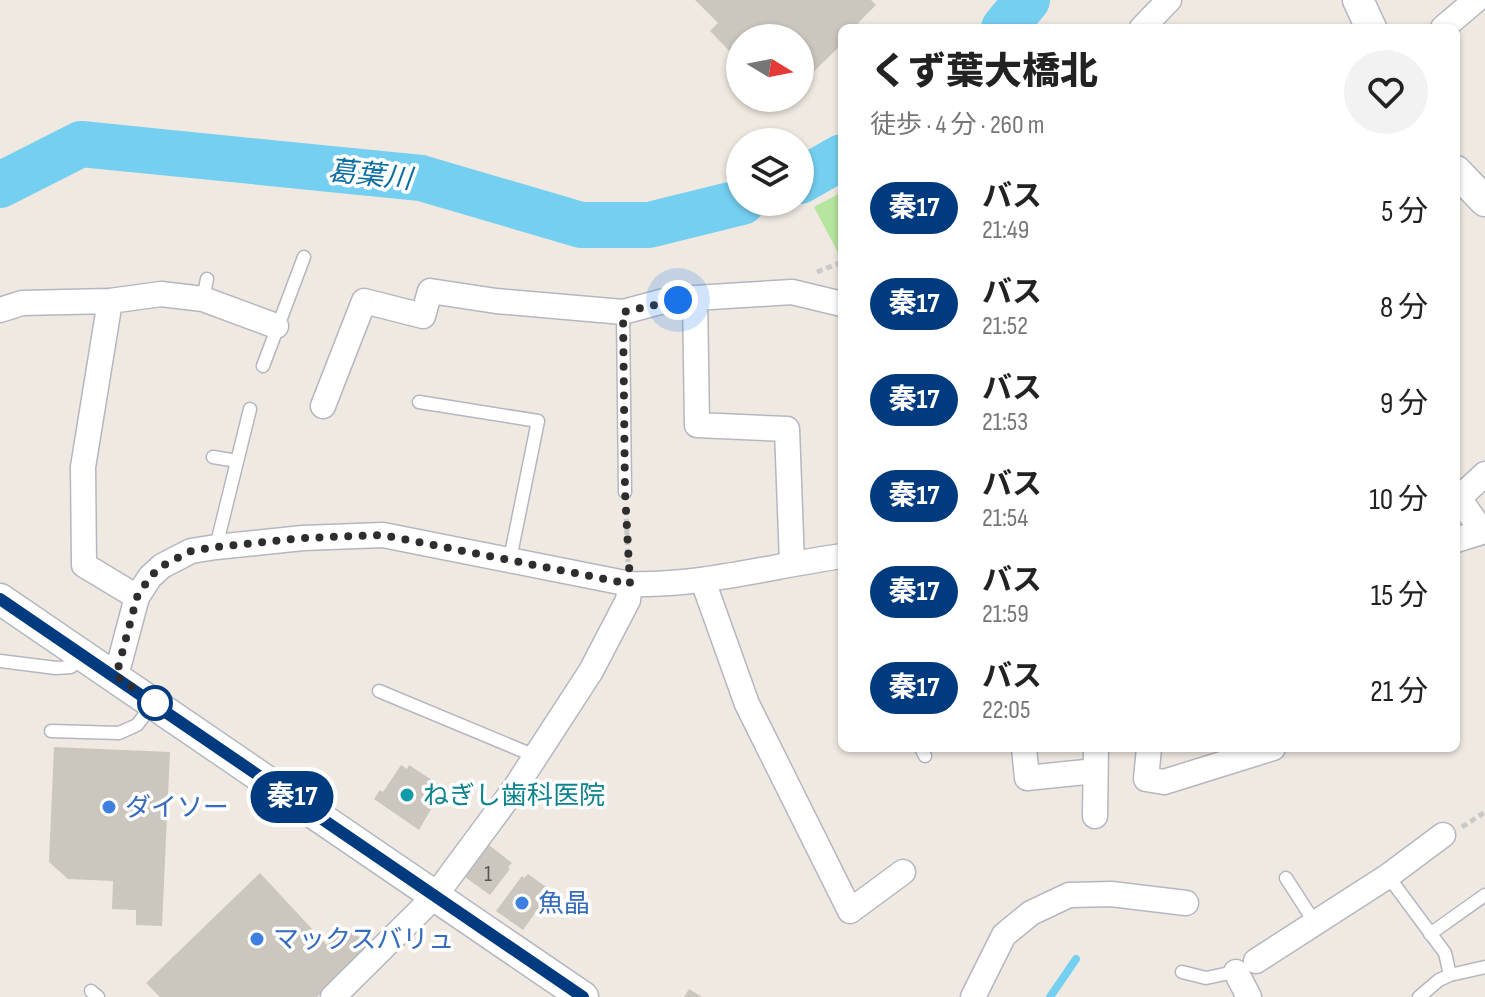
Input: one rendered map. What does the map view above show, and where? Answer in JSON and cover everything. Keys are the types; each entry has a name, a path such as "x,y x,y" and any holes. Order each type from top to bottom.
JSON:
{"street":[{"path":"1146,24 1169,0"},
{"path":"1358,0 1369,24"},
{"path":"1448,24 1476,0"},
{"path":"1460,175 1485,201"},
{"path":"0,310 22,303 110,301 205,289 276,326"},
{"path":"323,406 364,301 423,316 430,291 496,301 623,312 660,302 792,292 838,303"},
{"path":"695,298 697,425 787,429 792,563"},
{"path":"110,301 83,467 84,565 137,597"},
{"path":"1460,494 1485,474"},
{"path":"1460,500 1484,531 1460,539"},
{"path":"116,676 137,597 150,577 162,566 191,551 303,538 383,535 630,584 659,585 703,581 838,557"},
{"path":"703,581 747,704 850,911 903,872"},
{"path":"333,997 435,896 515,788 591,671 628,600 630,584"},
{"path":"0,599 583,997"},
{"path":"1024,752 1027,778 1096,759 1095,816"},
{"path":"1149,752 1146,779 1164,782 1260,752"},
{"path":"1249,997 1246,967 1388,876 1443,835"},
{"path":"973,997 1004,935 1031,913 1069,895 1111,894 1186,903"}],"lane":[{"path":"263,366 304,257"},
{"path":"623,312 625,492"},
{"path":"419,402 538,421 510,559"},
{"path":"216,547 250,409"},
{"path":"213,457 237,461"},
{"path":"0,661 71,667 82,655"},
{"path":"379,691 535,756"},
{"path":"51,731 119,733 137,725 154,702"},
{"path":"1388,876 1445,953 1450,975"},
{"path":"1286,878 1315,923"},
{"path":"1430,934 1485,895"},
{"path":"1182,972 1206,978 1246,967"},
{"path":"1419,997 1450,975 1485,967"}],"path":[{"path":"625,492 630,584"}],"green space":[{"path":"838,194 838,252 814,207"}],"building":[{"path":"695,0 871,0 876,5 859,24 838,24 838,48 814,71 814,24 726,24 726,48 710,31 718,23"},
{"name":"ダイソー","path":"54,747 170,752 162,926 136,925 136,910 112,909 113,881 68,879 49,862"},
{"name":"ねぎし歯科医院","path":"401,765 407,769 409,765 438,784 435,788 441,792 419,830 374,799 380,790 383,792"},
{"path":"489,845 512,863 490,895 465,877"},
{"name":"マックスバリュ","path":"260,873 327,945 339,933 355,933 369,947 317,997 160,997 146,983"},
{"name":"魚晶","path":"528,874 549,889 523,930 496,911 522,876 524,878"},
{"path":"689,989 702,997 684,997"}],"waterway":[{"name":"葛葉川","path":"1007,24 1027,0"},
{"name":"葛葉川","path":"0,185 81,144 421,178 581,225 649,225 726,206"},
{"name":"葛葉川","path":"814,173 838,159"},
{"path":"1050,997 1076,959"}],"bus line":[{"name":"秦17","path":"0,599 583,997"}],"place":[{"name":"ねぎし歯科医院","path":"407,795"},
{"name":"ダイソー","path":"109,807"},
{"name":"魚晶","path":"522,903"},
{"name":"マックスバリュ","path":"257,939"}],"route":[{"path":"155,703 116,676 137,597 150,577 162,566 191,551 303,538 383,535 630,584 625,492 623,312 678,300"}]}
